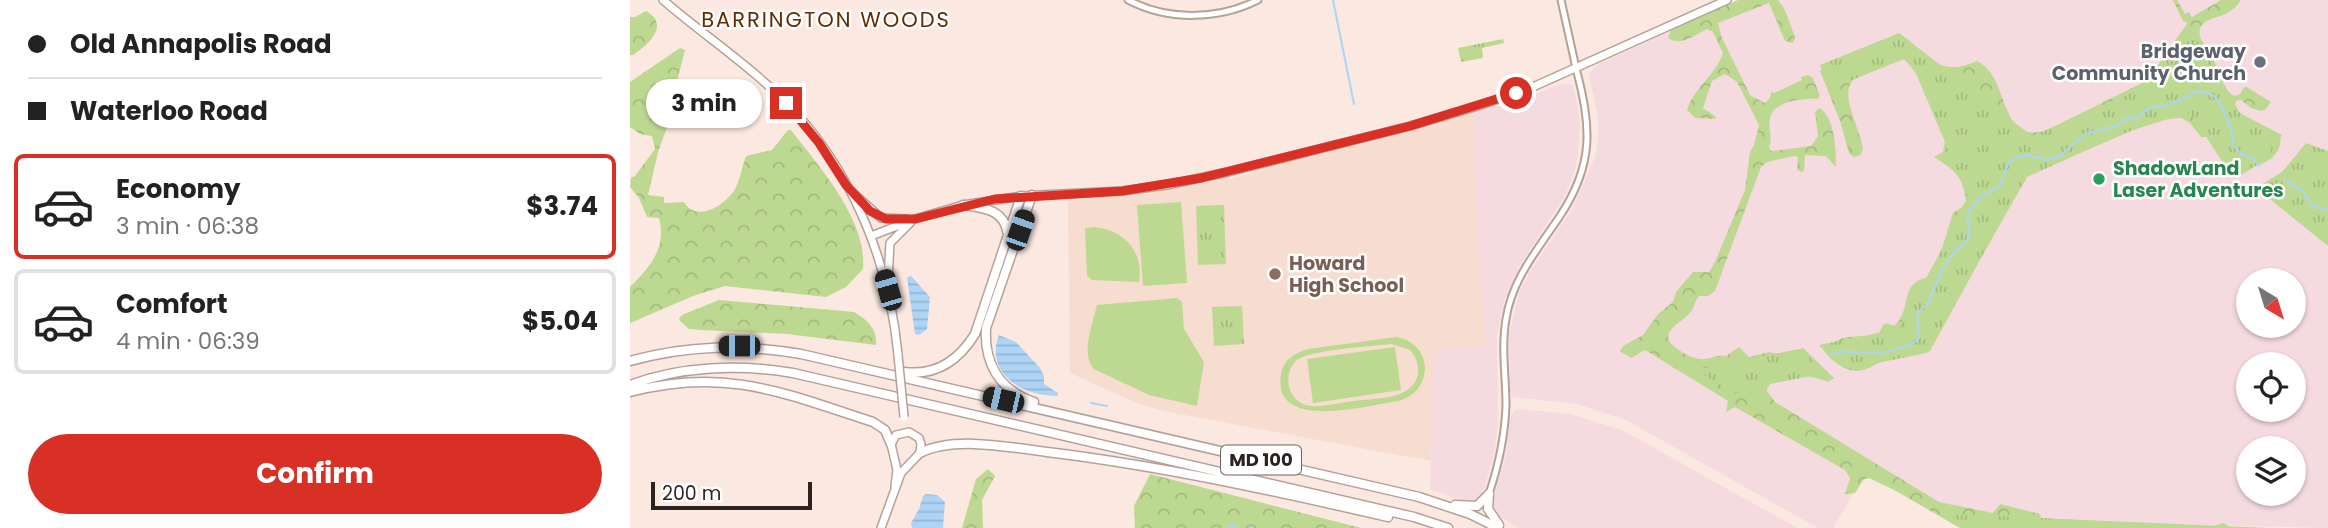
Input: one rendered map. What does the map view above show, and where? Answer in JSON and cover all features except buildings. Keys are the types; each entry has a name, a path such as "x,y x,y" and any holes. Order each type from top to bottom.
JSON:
{"highway":[{"path":"1032,195 986,328 987,356 1000,380 1016,394 1080,417"},
{"path":"851,365 921,373 941,367 961,354 975,334 1021,196"},
{"path":"963,205 992,210 1007,227 1008,234"},
{"name":"MD 100","path":"630,360 688,348 767,348 1080,417 1441,503 1500,528"},
{"name":"MD 100","path":"630,385 665,375 718,368 770,369 793,373 1414,517 1448,528"},
{"path":"630,393 657,386 705,381 771,389 873,422 885,430 891,444"},
{"path":"920,453 937,446 976,445 1091,457 1197,476 1441,528"},
{"path":"1441,503 1477,506 1489,494"},
{"path":"1489,494 1488,509 1500,528"}],"main road":[{"path":"663,0 796,113 846,185 871,236 888,290 898,355 905,432"},
{"path":"871,236 963,205 1032,195 1122,191 1228,172 1478,106 1576,68 1727,0"},
{"path":"846,185 870,211 881,218 915,219"},
{"path":"888,290 890,243 915,219"},
{"path":"881,528 895,486 897,470 891,444 896,435 914,433 919,438 920,453 911,461 895,486"},
{"path":"895,457 902,462 911,461"}],"street":[{"path":"1128,0 1168,13 1197,15 1224,12 1258,0"},
{"path":"1489,494 1500,461 1504,432 1504,340 1509,306 1520,276 1566,206 1583,169 1588,126 1584,96 1561,0"}],"shaded area":[{"path":"1738,0 2328,0 2328,528 1950,515 1867,471 1833,528 1818,528 1626,420 1577,404 1513,397 1510,391 1509,335 1519,293 1529,273 1572,209 1595,157 1598,116 1589,75 1597,65"},
{"path":"1563,83 1572,85 1580,120 1575,169 1565,196 1520,265 1504,301 1497,336 1498,420 1495,451 1482,496 1476,501 1467,502 1430,489 1433,349 1486,346 1477,232 1473,113 1521,100"},
{"name":"Howard High School","path":"1473,113 1477,232 1486,346 1434,349 1430,461 1164,411 1139,404 1070,373 1068,200 1145,194 1238,177"},
{"path":"1515,410 1571,414 1624,431 1797,528 1519,528 1498,516 1492,506 1506,454 1510,417"}],"green space":[{"path":"1738,0 1778,0 1784,8 1795,37 1793,43 1785,41 1769,3 1718,23 1722,38 1750,95 1765,103 1771,92 1774,93 1808,75 1813,78 1820,96 1818,99 1790,102 1776,108 1770,123 1771,151 1811,146 1818,136 1815,112 1819,108 1831,126 1836,167 1826,156 1805,155 1802,172 1797,170 1798,157 1794,156 1767,162 1761,167 1715,291 1708,296 1699,296 1692,310 1673,327 1668,337 1670,342 1684,353 1700,359 1726,356 1739,347 1749,357 1769,352 1785,355 1804,349 1834,378 1828,382 1797,376 1766,383 1767,391 1775,402 1939,502 1993,513 2000,504 2040,514 2041,518 2210,527 2224,523 2230,528 1960,528 1869,478 1864,479 1855,493 1845,494 1850,478 1845,470 1735,407 1726,412 1728,401 1645,350 1631,358 1620,351 1623,346 1643,335 1658,314 1673,302 1676,292 1693,272 1709,272 1745,190 1750,152 1759,125 1737,82 1725,74 1712,81 1703,108 1716,119 1695,118 1687,110 1723,53 1713,32 1707,29 1682,41 1668,38 1671,30"},
{"path":"2173,0 2177,0 2185,14 2189,12 2192,17 2221,0 2241,0 2229,12 2204,23 2200,32 2201,39 2230,93 2234,96 2240,94 2245,86 2271,102 2261,111 2251,108 2241,100 2236,101 2234,107 2240,114 2275,137 2280,134 2277,152 2264,163 2245,168 2236,167 2227,164 2207,137 2201,137 2190,123 2181,118 2157,120 2026,176 1930,351 1884,361 1861,371 1850,370 1838,364 1830,354 1833,343 1844,338 1878,335 1883,325 1887,323 1894,326 1900,320 1909,290 1919,280 1929,277 1937,264 1953,213 1966,201 1960,179 1934,157 1943,152 1945,140 1923,82 1906,61 1903,59 1856,77 1850,84 1849,101 1863,150 1860,155 1854,157 1849,153 1840,121 1820,71 1826,66 1901,35 1923,54 1943,66 1956,67 1977,61 1988,69 1995,80 2011,118 2019,127 2030,132 2045,131 2146,81 2157,70 2190,24 2183,21"},
{"path":"646,11 657,22 657,28 645,46 630,55 630,17"},
{"path":"2189,21 2240,113 2282,135 2261,161 2233,178 2190,112 2127,132 2027,177 1927,353 1847,369 1832,360 1819,345 1898,329 1970,201 1909,57 1830,89 1820,65 1899,33 2032,136 2141,89"},
{"path":"1503,39 1504,43 1482,48 1483,58 1461,62 1458,48"},
{"path":"680,48 685,50 678,77 679,86 673,90 674,108 658,152 648,195 664,197 664,203 684,202 696,211 710,210 724,201 735,189 746,156 772,150 788,130 791,130 828,177 858,232 863,269 846,287 826,297 725,286 693,296 630,323 630,287 655,256 661,239 661,229 659,218 647,217 639,198 630,187 631,178 655,149 652,136 640,134 630,127 630,82"},
{"path":"2306,143 2328,151 2328,246 2256,188 2282,172"},
{"path":"1181,202 1187,283 1143,286 1137,205"},
{"path":"1224,205 1226,264 1198,265 1196,206"},
{"path":"1094,227 1114,232 1130,244 1138,261 1139,282 1092,280 1087,276 1085,228"},
{"path":"1177,298 1182,302 1184,329 1204,362 1197,406 1149,395 1094,369 1088,355 1097,305"},
{"path":"719,300 854,312 871,326 876,345 787,334 689,329 679,320 684,314"},
{"path":"1242,306 1244,344 1214,346 1212,307"},
{"path":"1396,337 1417,348 1423,357 1424,377 1411,395 1399,401 1345,410 1306,410 1291,404 1282,392 1281,374 1291,357 1308,349","holes":["1392,344 1410,350 1417,361 1418,374 1415,383 1401,394 1310,406 1296,400 1289,387 1292,366 1304,357 1328,351"]},
{"path":"1395,347 1401,390 1313,403 1307,359"},
{"path":"1804,348 1812,361 1826,373 1770,384 1758,406 1695,370"},
{"path":"988,469 995,476 982,500 983,528 962,528 976,479"},
{"path":"1150,474 1361,528 1135,528 1134,506"},
{"path":"1950,515 1993,516 2270,528 1973,528"}],"water":[{"path":"911,276 930,297 927,329 919,335 915,334 907,278"},
{"path":"999,335 1016,342 1040,368 1044,384 1058,393 1058,396 1020,387 1002,372 996,349"},
{"path":"926,494 937,495 945,502 943,528 912,528 911,523"}],"waterway":[{"path":"1333,0 1354,104"},
{"path":"1830,355 1843,351 1886,352 1908,346 1919,338 1917,314 1928,303 1942,270 1954,252 1967,240 1970,228 1967,218 1969,211 1983,195 2000,186 2008,164 2015,158 2028,155 2046,160 2059,157 2085,134 2116,126 2123,120 2138,117 2149,108 2169,105 2200,91 2214,96 2220,103 2231,128 2234,146 2241,154 2253,158 2259,166"},
{"path":"2284,179 2304,192 2312,206 2328,209"},
{"path":"1091,403 1107,406"},
{"path":"1227,528 1233,525 1238,528"}],"place":[{"name":"Bridgeway Community Church","path":"2260,62"},
{"name":"ShadowLand Laser Adventures","path":"2099,179"},
{"name":"Howard High School","path":"1275,274"}],"district":[{"name":"BARRINGTON WOODS","path":"826,20"}],"route":[{"path":"786,103 807,126 846,185 870,211 886,219 915,219 995,199 1122,191 1201,178 1410,126 1516,93"}]}
